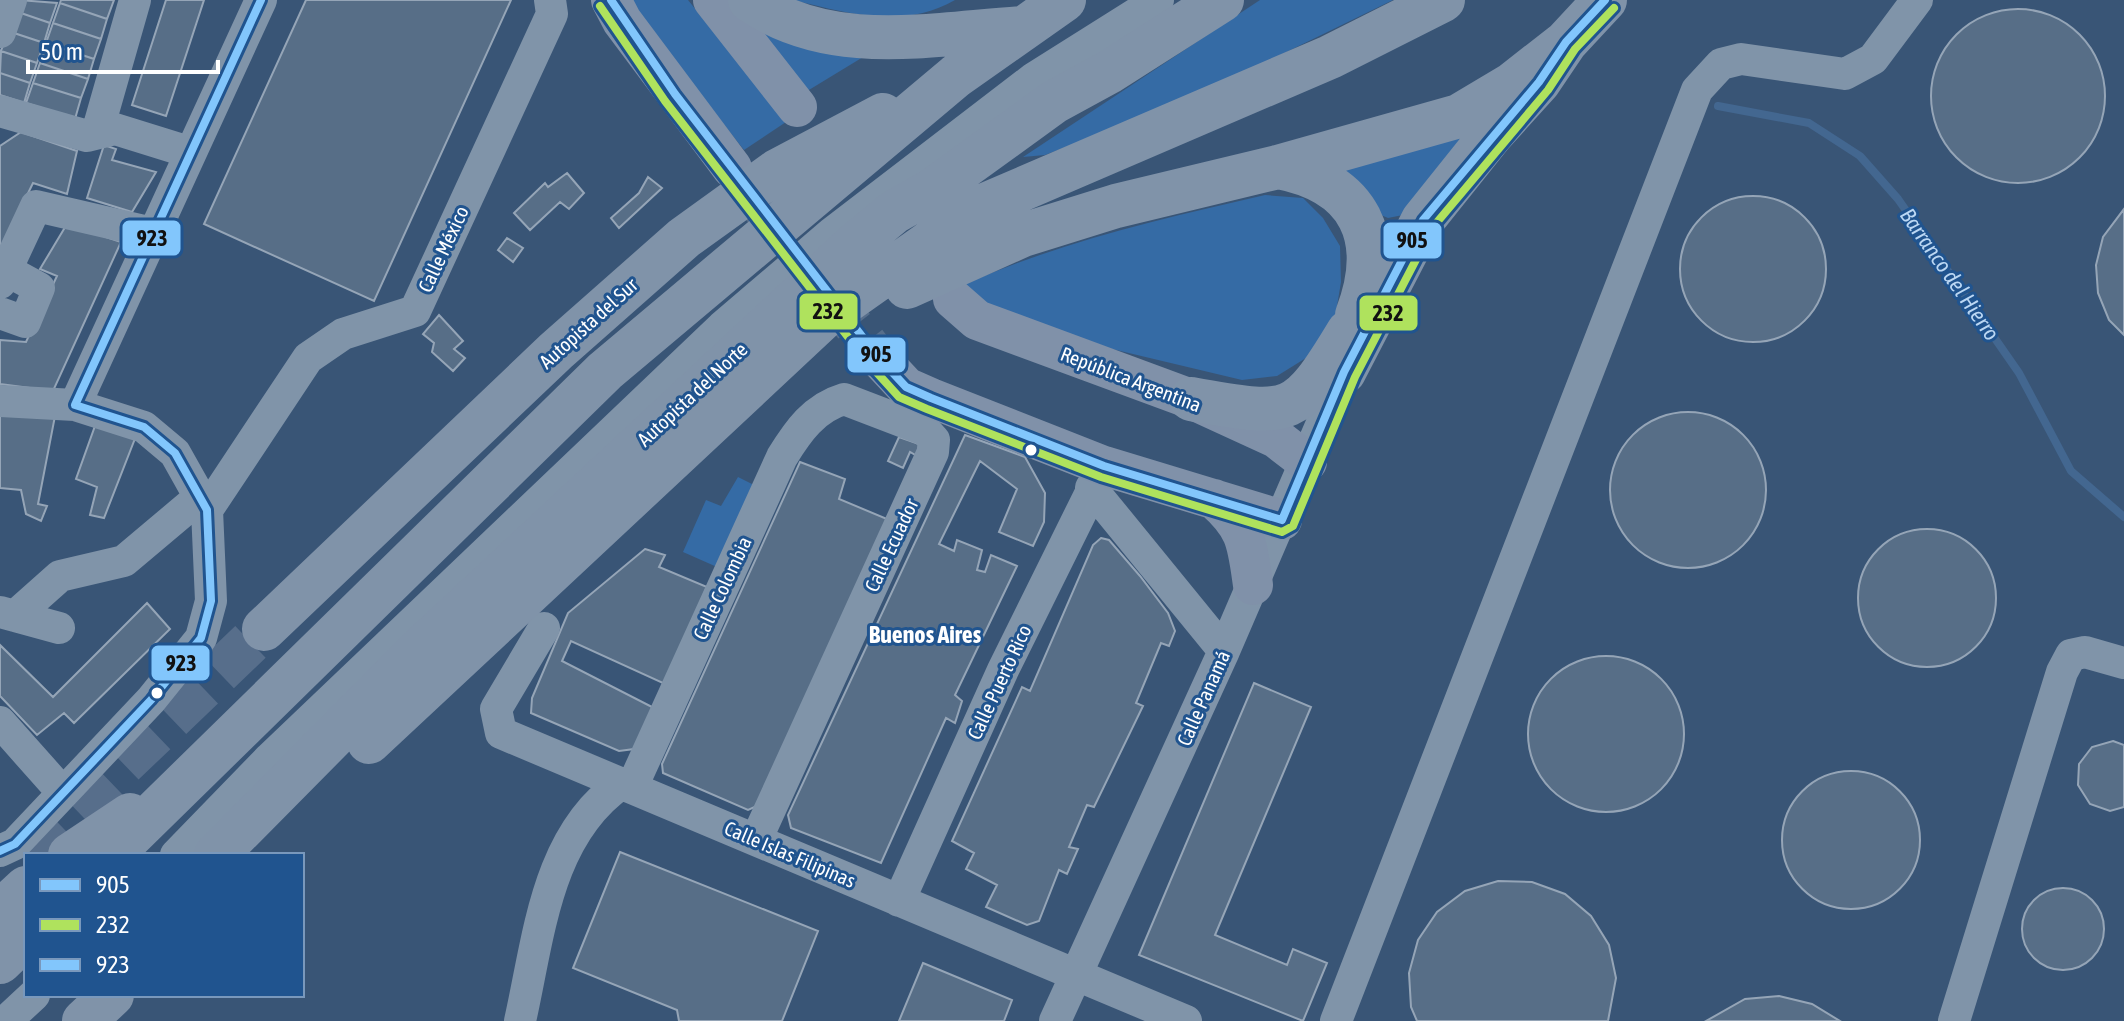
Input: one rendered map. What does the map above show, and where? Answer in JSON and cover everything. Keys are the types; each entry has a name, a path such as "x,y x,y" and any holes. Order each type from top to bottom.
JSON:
{"highway":[{"path":"750,0 772,16 809,30 856,39 1021,28"},
{"path":"113,853 605,371 956,76 1064,0"},
{"path":"1054,102 1098,56 1185,0"},
{"name":"Autopista del Norte","path":"218,853 419,650 852,247 894,212 931,191 1054,102 1222,0"},
{"path":"854,273 940,224 970,214 1330,57 1443,0"},
{"path":"1344,372 1423,220 1491,135 1539,82 1566,42 1605,0"},
{"path":"719,412 776,380 847,324 899,291 953,265 1023,235 1116,206 1278,167 1459,116 1511,85 1566,42"},
{"name":"Autopista del Sur","path":"264,629 556,351 684,238 777,171 956,76"},
{"path":"1278,167 1305,172 1324,181 1347,200 1361,219 1371,276 1356,320 1344,372"},
{"path":"719,412 755,359 916,220 931,191"},
{"path":"259,853 397,714 824,317 970,214"},
{"path":"1361,219 1383,227 1406,227 1423,220"},
{"path":"1191,399 1264,410 1287,406 1306,395 1324,374 1356,320"},
{"path":"73,853 199,770"},
{"path":"0,912 24,890"},
{"path":"0,962 24,939"},
{"path":"64,1021 82,997"},
{"path":"84,1021 110,997"},
{"path":"118,1021 139,997"}],"main road":[{"path":"611,0 622,21 732,168"},
{"path":"713,0 797,107"},
{"name":"República Argentina","path":"953,299 977,320 1191,399 1276,438 1307,462"},
{"path":"878,357 906,387 1098,477 1214,499 1282,520"},
{"path":"1214,499 1238,521 1247,539 1253,585"}],"street":[{"path":"0,32 11,0"},
{"path":"97,133 135,0"},
{"path":"75,405 261,0"},
{"name":"Calle México","path":"7,614 60,576 124,561 203,503 308,358 343,334 415,311 552,14 550,0"},
{"path":"178,853 270,758 722,327 832,233 1034,78 1158,0"},
{"path":"1336,1021 1697,90 1721,64 1741,59 1845,74 1873,59 1917,0"},
{"path":"5,119 87,136 115,129 189,152"},
{"path":"0,313 25,322 39,288 3,277 36,206 153,233"},
{"name":"Calle Panamá","path":"1055,1021 1224,651 1344,372"},
{"name":"Calle Ecuador","path":"756,840 933,452 934,440 925,430 844,399 832,403"},
{"path":"0,401 75,405 144,427 175,453 203,503 211,601 201,638 151,700 15,844 0,851"},
{"name":"Calle Colombia","path":"627,785 782,457 800,429 832,403"},
{"path":"1098,477 1224,651"},
{"name":"Calle Puerto Rico","path":"899,901 1003,670 1098,477"},
{"path":"7,614 59,628"},
{"name":"Calle Islas Filipinas","path":"544,628 496,709 501,733 1077,978 1186,1021"},
{"path":"1954,1021 2062,672 2071,655 2085,652 2124,663"},
{"path":"0,722 63,793"},
{"path":"520,1021 563,852 588,811 627,785"},
{"path":"0,895 24,883"},
{"path":"6,1021 32,997"},
{"path":"24,1021 44,997"}],"shaded area":[{"path":"631,0 688,0 786,122 744,150 644,23"},
{"path":"731,0 873,51 799,96"},
{"path":"793,0 955,0 935,9 895,17 854,14"},
{"path":"1260,0 1393,0 1186,101 1045,155 1023,157"},
{"path":"1495,110 1408,214 1388,218 1369,210 1321,165"},
{"path":"1265,195 1303,198 1323,218 1340,246 1341,282 1335,318 1314,353 1277,376 1242,380 1112,349 986,304 961,286 1073,244"},
{"path":"738,477 756,486 717,567 683,552 706,500 721,506"}],"building":[{"path":"19,0 57,3 50,23 15,11"},
{"path":"61,0 114,0 107,19 60,3"},
{"path":"166,0 204,0 166,116 132,105"},
{"path":"306,0 511,0 374,301 204,224"},
{"path":"60,3 107,19 101,39 53,23"},
{"path":"2018,9 2051,15 2080,34 2099,63 2105,96 2099,129 2080,158 2051,177 2018,183 1985,177 1956,158 1937,129 1931,96 1937,63 1956,34 1985,15"},
{"path":"15,11 50,23 44,43 8,31"},
{"path":"53,23 101,39 94,59 46,43"},
{"path":"8,31 44,43 37,63 1,51"},
{"path":"46,43 94,59 88,79 40,63"},
{"path":"1,51 37,63 30,83 0,73"},
{"path":"40,63 88,79 81,98 33,83"},
{"path":"0,73 30,83 24,103 0,95"},
{"path":"33,83 81,98 75,119 26,103"},
{"path":"21,132 77,151 67,194 33,183 0,251 0,146"},
{"path":"104,145 116,149 112,160 156,172 132,212 87,198"},
{"path":"567,173 584,193 569,209 560,202 530,230 514,213 545,183 548,187"},
{"path":"648,177 662,188 619,228 611,218 639,193"},
{"path":"1753,196 1781,201 1805,217 1821,241 1826,269 1821,297 1805,321 1781,337 1753,342 1725,337 1701,321 1685,297 1680,269 1685,241 1701,217 1725,201"},
{"path":"2124,209 2124,335 2109,320 2098,293 2096,265 2103,237"},
{"path":"67,224 121,242 53,391 0,384 0,340 26,342 57,276 40,269"},
{"path":"507,238 523,248 513,262 498,250"},
{"path":"439,315 463,341 454,349 465,358 453,371 432,352 434,343 423,334"},
{"path":"1688,412 1718,418 1743,435 1760,460 1766,490 1760,520 1743,545 1718,562 1688,568 1658,562 1633,545 1616,520 1610,490 1616,460 1633,435 1658,418"},
{"path":"0,413 55,416 38,504 47,506 41,521 26,514 21,490 0,488"},
{"path":"95,426 136,436 104,518 90,515 97,487 76,479"},
{"path":"965,435 1025,457 1045,493 1044,522 1033,546 999,532 1017,489 980,461 939,544 954,551 957,540 982,550 977,570 985,572 991,555 1017,566 955,695 962,701 955,723 946,718 881,863 791,828 788,815"},
{"path":"899,437 919,444 917,456 910,452 903,468 888,461"},
{"path":"800,462 845,479 839,499 887,519 757,806 748,810 663,773 662,764"},
{"path":"1927,529 1953,534 1976,549 1991,572 1996,598 1991,624 1976,647 1953,662 1927,667 1901,662 1878,647 1863,624 1858,598 1863,572 1878,549 1901,534"},
{"path":"1101,538 1109,540 1140,576 1168,613 1175,631 1169,646 1161,643 1136,703 1143,706 1094,807 1087,805 1069,847 1078,849 1067,874 1059,870 1039,921 1027,925 986,907 997,885 966,869 974,853 952,841 1022,687 1030,691 1093,545"},
{"path":"645,549 665,555 659,567 707,587 665,684 571,641 562,661 654,708 634,749 619,751 531,713 532,698 568,613"},
{"path":"147,603 170,629 74,723 64,713 37,735 0,696 0,645 53,697"},
{"path":"1606,656 1636,662 1661,679 1678,704 1684,734 1678,764 1661,789 1636,806 1606,812 1576,806 1551,789 1534,764 1528,734 1534,704 1551,679 1576,662"},
{"path":"1254,683 1311,707 1215,935 1287,965 1293,949 1327,963 1303,1021 1139,955"},
{"path":"2113,741 2124,745 2124,807 2110,811 2090,804 2078,785 2079,764 2092,747"},
{"path":"1851,771 1877,776 1900,791 1915,814 1920,840 1915,866 1900,889 1877,904 1851,909 1825,904 1802,889 1787,866 1782,840 1787,814 1802,791 1825,776"},
{"path":"620,852 818,931 782,1021 679,1021 677,1010 573,968"},
{"path":"1498,881 1532,882 1565,894 1591,916 1609,945 1616,978 1608,1021 1417,1021 1411,1007 1409,973 1418,940 1437,912 1465,891"},
{"path":"2055,888 2071,888 2086,895 2097,906 2104,929 2101,945 2092,958 2071,970 2055,970 2040,963 2029,952 2022,937 2022,921 2029,906 2040,895"},
{"path":"923,963 1012,1000 1004,1021 899,1021"},
{"path":"1779,996 1812,1004 1840,1021 1706,1021 1745,999"}],"waterway":[{"name":"Barranco del Hierro","path":"1718,106 1809,123 1860,156 1898,199 2019,373 2071,471 2124,517"}],"tunnel":[{"path":"756,200 878,357"},
{"path":"30,853 264,629"}],"transit line":[{"name":"923","path":"0,851 15,844 151,700 201,638 211,601 207,510 175,453 144,427 75,405 261,0"},
{"name":"905","path":"611,0 675,94 878,357 906,387 1104,466 1282,520"},
{"name":"905","path":"1282,520 1344,372 1423,220 1539,82 1566,42 1605,0"},
{"name":"232","path":"600,6 665,101 869,364 899,397 1101,477 1282,532 1293,526 1355,377 1433,227 1548,90 1575,49 1614,8"}],"district":[{"name":"Buenos Aires","path":"925,634"}]}
